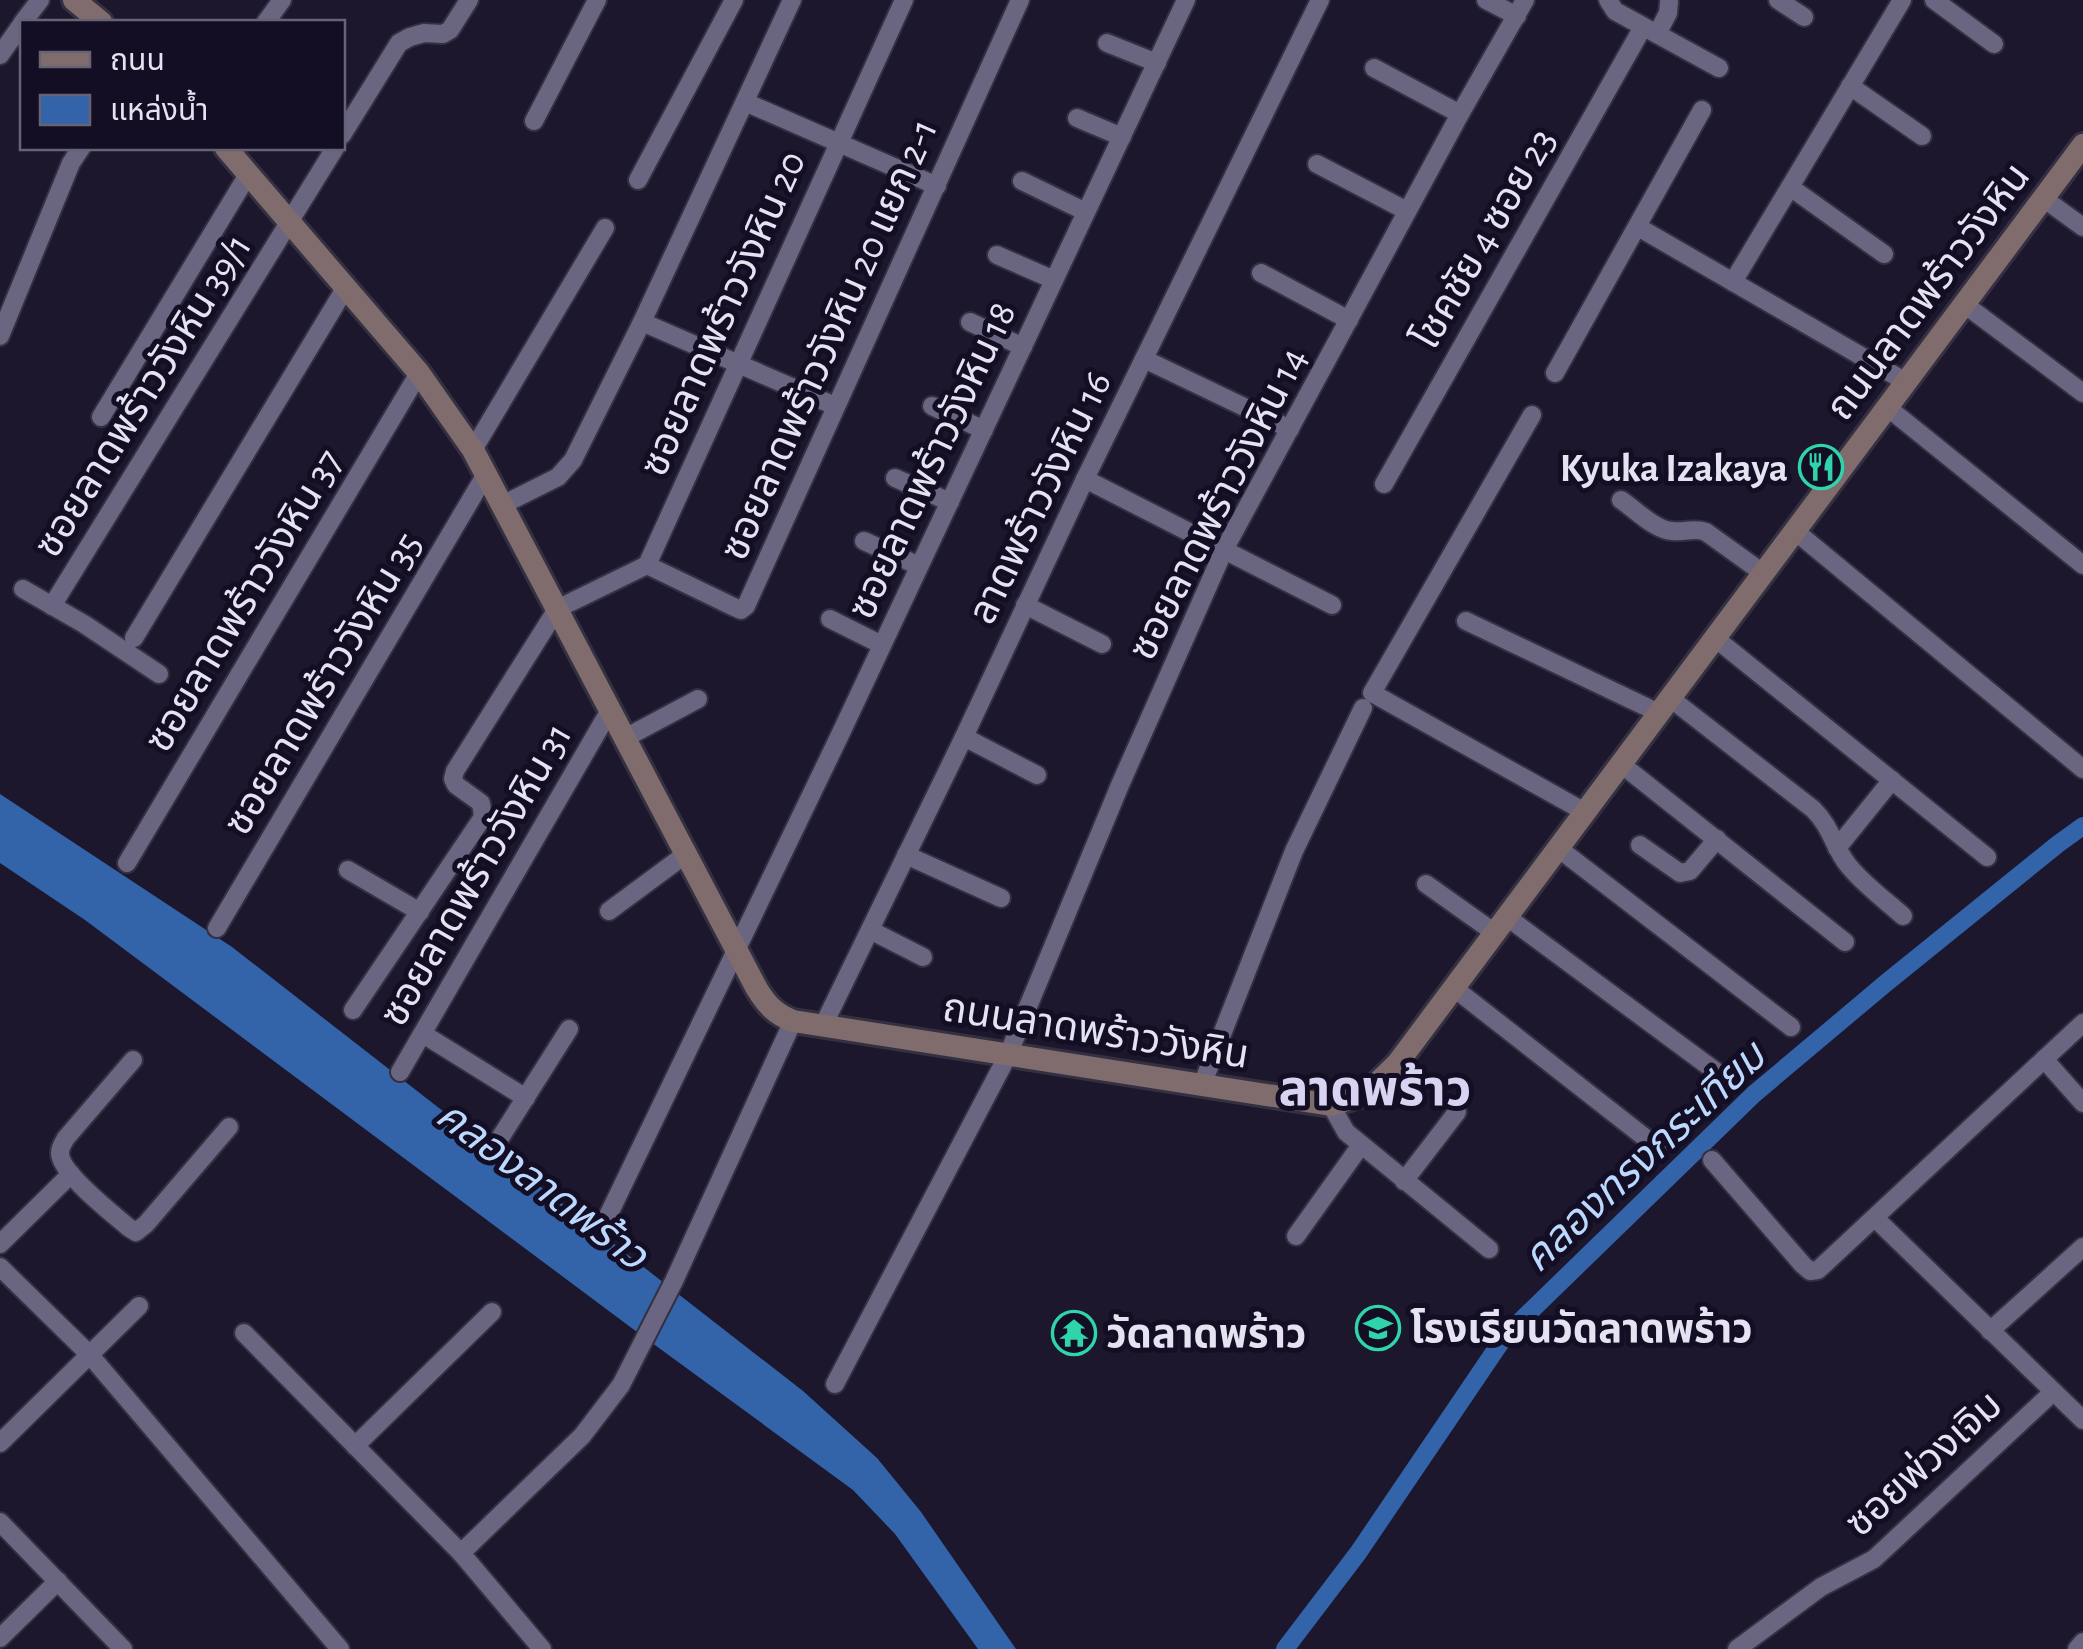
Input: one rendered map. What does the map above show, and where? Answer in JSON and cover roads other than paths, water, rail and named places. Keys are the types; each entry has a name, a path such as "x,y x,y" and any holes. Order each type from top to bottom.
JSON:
{"main road":[{"name":"ถนนลาดพร้าววังหิน","path":"792,1022 1331,1104 1366,1094 1397,1064 2083,145"},
{"path":"228,150 419,372 474,450 735,948 766,1003 792,1022"}],"street":[{"path":"345,130 399,43 424,33 443,34 450,30 469,0"},
{"path":"534,121 597,0"},
{"path":"638,180 734,0"},
{"path":"502,505 558,477 573,460 792,0"},
{"name":"ซอยลาดพร้าววังหิน 20","path":"647,565 904,0"},
{"name":"ซอยลาดพร้าววังหิน 20 แยก 2-1","path":"647,565 743,609 1020,0"},
{"name":"ซอยลาดพร้าววังหิน 18","path":"605,1222 1186,0"},
{"name":"ลาดพร้าววังหิน 16","path":"823,1026 1320,0"},
{"path":"1486,0 1521,8"},
{"path":"1608,0 1615,10 1718,68"},
{"path":"1778,0 1804,17"},
{"path":"1733,282 1902,0"},
{"path":"1934,0 1994,44"},
{"name":"โชคชัย 4 ซอย 23","path":"1384,484 1650,30 1668,12 1668,2"},
{"name":"ซอยลาดพร้าววังหิน 14","path":"835,1384 1008,1055 1120,785 1224,550 1521,8"},
{"path":"0,55 20,27"},
{"path":"1106,42 1157,62"},
{"path":"1374,68 1460,114"},
{"path":"1850,86 1922,136"},
{"path":"744,102 937,186"},
{"path":"1556,373 1702,110"},
{"path":"1077,118 1122,137"},
{"path":"0,336 80,150"},
{"name":"ซอยลาดพร้าววังหิน 39/1","path":"52,606 334,150"},
{"path":"1317,164 1407,211"},
{"path":"102,417 249,173"},
{"path":"1022,181 1086,212"},
{"path":"1790,188 1884,254"},
{"path":"2043,198 2083,227"},
{"path":"1638,227 1906,382"},
{"path":"474,450 605,228"},
{"path":"998,256 1054,280"},
{"path":"1261,273 1349,320"},
{"path":"134,638 346,288"},
{"path":"1964,304 2083,392"},
{"path":"642,322 835,406"},
{"path":"970,322 1023,347"},
{"path":"1144,358 1290,430"},
{"name":"ซอยลาดพร้าววังหิน 37","path":"127,863 419,372"},
{"path":"932,406 984,430"},
{"path":"1887,407 2083,564"},
{"path":"1202,1085 1294,851 1368,700 1532,415"},
{"name":"ซอยลาดพร้าววังหิน 35","path":"218,928 486,474"},
{"path":"894,478 950,502"},
{"path":"1085,479 1332,605"},
{"path":"1622,500 1661,528 1672,532 1697,528 1706,532 1763,574"},
{"path":"1795,531 2083,769"},
{"path":"864,541 919,566"},
{"path":"353,1010 482,817 481,804 456,785 455,771 557,609 647,565"},
{"path":"22,589 159,674"},
{"path":"1025,605 1102,644"},
{"path":"830,619 882,645"},
{"path":"1466,621 1665,705 1813,809 1830,830 1850,868 1903,916"},
{"path":"1715,638 1987,857"},
{"path":"625,738 698,699"},
{"path":"1368,700 1585,812"},
{"name":"ซอยลาดพร้าววังหิน 31","path":"400,1072 610,710"},
{"path":"964,737 1037,775"},
{"path":"1621,764 1844,942"},
{"path":"1837,848 1892,780"},
{"path":"1640,845 1680,873 1690,872 1717,839"},
{"path":"1558,848 1792,1027"},
{"path":"608,911 686,854"},
{"path":"906,854 1002,898"},
{"path":"348,870 420,912"},
{"path":"1426,884 1501,925 1722,1076"},
{"path":"870,930 922,957"},
{"path":"1454,988 1656,1147"},
{"path":"461,1553 582,1436 621,1385 674,1281 792,1022"},
{"path":"1712,1160 1810,1271 1818,1270 2083,1023"},
{"path":"500,1138 569,1029"},
{"path":"423,1034 526,1098"},
{"path":"2044,1059 2083,1103"},
{"path":"133,1060 60,1147 60,1156 71,1174 128,1227 136,1232 146,1224 228,1127"},
{"path":"1331,1104 1346,1132 1489,1249"},
{"path":"1404,1181 1457,1112"},
{"path":"1296,1236 1361,1145"},
{"path":"0,1244 71,1174"},
{"path":"1875,1218 2053,1392 2078,1407"},
{"path":"1990,1331 2083,1247"},
{"path":"0,1267 89,1354 340,1649"},
{"path":"0,1443 138,1306"},
{"path":"355,1446 492,1312"},
{"path":"244,1333 461,1553 542,1649"},
{"name":"ซอยพ่วงเจิม","path":"1737,1649 1820,1588 1874,1560 2053,1392"},
{"path":"0,1522 123,1649"},
{"path":"0,1638 58,1581"},
{"path":"2076,1649 2083,1642"}],"water":[{"path":"0,794 232,947 803,1391 877,1458 921,1512 1016,1649 978,1649 895,1534 853,1490 85,920 0,863"}],"waterway":[{"name":"คลองทรงกระเทียม","path":"1285,1649 1358,1553 1505,1336 1754,1094 2083,826"}],"place":[{"name":"Kyuka Izakaya","path":"1821,467"},
{"name":"โรงเรียนวัดลาดพร้าว","path":"1378,1328"},
{"name":"วัดลาดพร้าว","path":"1074,1333"}],"district":[{"name":"ลาดพร้าว","path":"1375,1087"}],"water label":[{"name":"คลองลาดพร้าว","path":"543,1184"}]}
